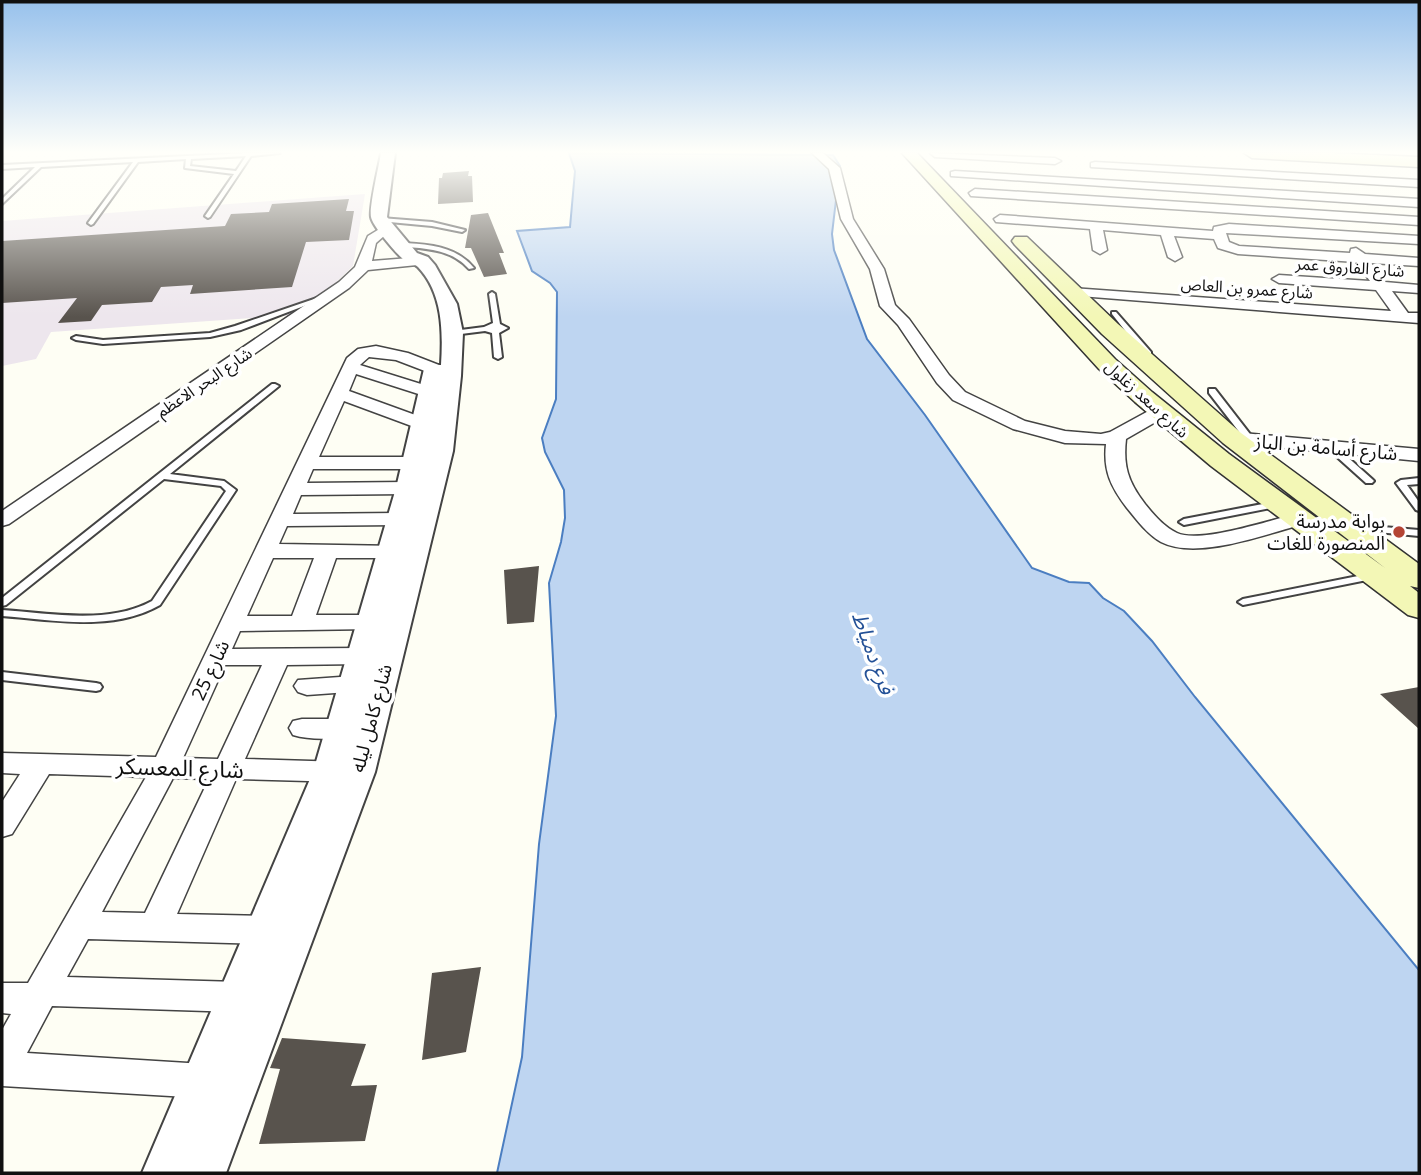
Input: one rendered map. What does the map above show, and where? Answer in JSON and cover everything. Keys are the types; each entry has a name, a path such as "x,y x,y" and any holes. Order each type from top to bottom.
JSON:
{"main road":[{"name":"شارع سعد زغلول","path":"972,208 1072,292 1138,354 1419,579"},
{"name":"شارع سعد زغلول","path":"986,208 1107,364 1202,448 1419,608"}],"street":[{"path":"379,208 383,224"},
{"path":"844,208 847,219 877,268 888,306 904,322 943,379 959,396 1019,425 1065,437 1101,440 1117,436 1160,412"},
{"path":"1100,250 1103,208"},
{"path":"1198,208 1419,221"},
{"path":"1324,208 1403,317"},
{"name":"شارع كامل ليله","path":"202,1173 344,772 441,451 439,379 444,335 411,257 383,224"},
{"name":"شارع البحر الاعظم","path":"2,520 332,294 363,266 367,245 383,224"},
{"path":"1007,238 1102,226 1219,235"},
{"path":"1419,240 1229,228 1219,230 1223,246 1233,250 1419,262"},
{"path":"1166,231 1175,257"},
{"path":"363,266 411,257"},
{"name":"شارع الفاروق عمر","path":"1279,279 1419,289"},
{"name":"شارع عمرو بن العاص","path":"1072,292 1419,318"},
{"name":"شارع 25","path":"2,1066 165,767 357,356 378,350 439,379"},
{"name":"شارع كامل ليله","path":"166,1173 265,930 344,772 342,728 423,425 439,379"},
{"path":"339,393 423,425"},
{"path":"1117,436 1113,465 1117,482 1147,520 1162,533 1178,541 1199,542 1300,519"},
{"name":"شارع أسامة بن الباز","path":"1241,439 1419,455"},
{"path":"306,463 411,475"},
{"path":"294,489 411,475"},
{"path":"280,520 400,519"},
{"path":"266,551 391,551"},
{"path":"301,623 327,551"},
{"path":"231,624 372,622"},
{"path":"216,657 278,657 359,671"},
{"path":"155,927 278,657"},
{"path":"307,686 359,671"},
{"path":"302,728 342,728"},
{"name":"شارع المعسكر","path":"2,763 344,772"},
{"path":"2,826 41,764"},
{"path":"79,925 265,930"},
{"path":"2,998 41,995 238,996"},
{"path":"2,1066 204,1081"}],"lane":[{"path":"91,223 102,208"},
{"path":"208,216 214,208"},
{"path":"383,224 424,223 462,230"},
{"path":"411,257 427,247 458,255 471,268"},
{"path":"76,338 103,342 210,335 239,328 332,294"},
{"path":"492,294 498,356"},
{"path":"1114,313 1148,353 1138,354"},
{"path":"444,335 496,328"},
{"path":"2,603 275,386"},
{"path":"1212,391 1241,439"},
{"path":"1330,446 1369,481"},
{"path":"2,613 122,618 141,613 156,603 231,490 224,484 162,476"},
{"path":"1419,481 1401,483 1419,508"},
{"path":"1184,522 1278,504"},
{"path":"1352,528 1419,533"},
{"path":"1243,603 1376,575"},
{"path":"2,676 96,687"}],"shaded area":[{"path":"179,208 363,208 353,266 325,293 295,315 51,332 36,359 2,366 2,221"}],"water":[{"name":"فرع دمياط","path":"572,208 835,208 832,234 834,250 867,339 925,415 1032,568 1069,582 1089,583 1103,598 1124,611 1152,641 1419,970 1419,1173 497,1173 522,1057 539,844 556,716 549,583 565,518 564,490 545,452 542,438 556,399 557,292 550,283 532,271 517,231 570,227"}],"building":[{"path":"271,208 347,208 346,211 354,211 349,240 306,242 292,287 190,294 193,285 161,287 152,302 102,305 91,321 58,323 77,298 2,303 2,241 225,226 231,214 269,212"},
{"path":"488,213 504,253 499,253 507,274 484,277 471,248 465,248 471,215"},
{"path":"539,566 534,622 507,624 504,570"},
{"path":"1419,687 1419,729 1380,694"},
{"path":"481,967 466,1052 422,1060 432,973"},
{"path":"282,1038 366,1044 351,1086 377,1085 365,1141 259,1144 280,1069 270,1068"}],"place":[{"name":"بوابة مدرسة المنصورة للغات","path":"1399,532"}]}
